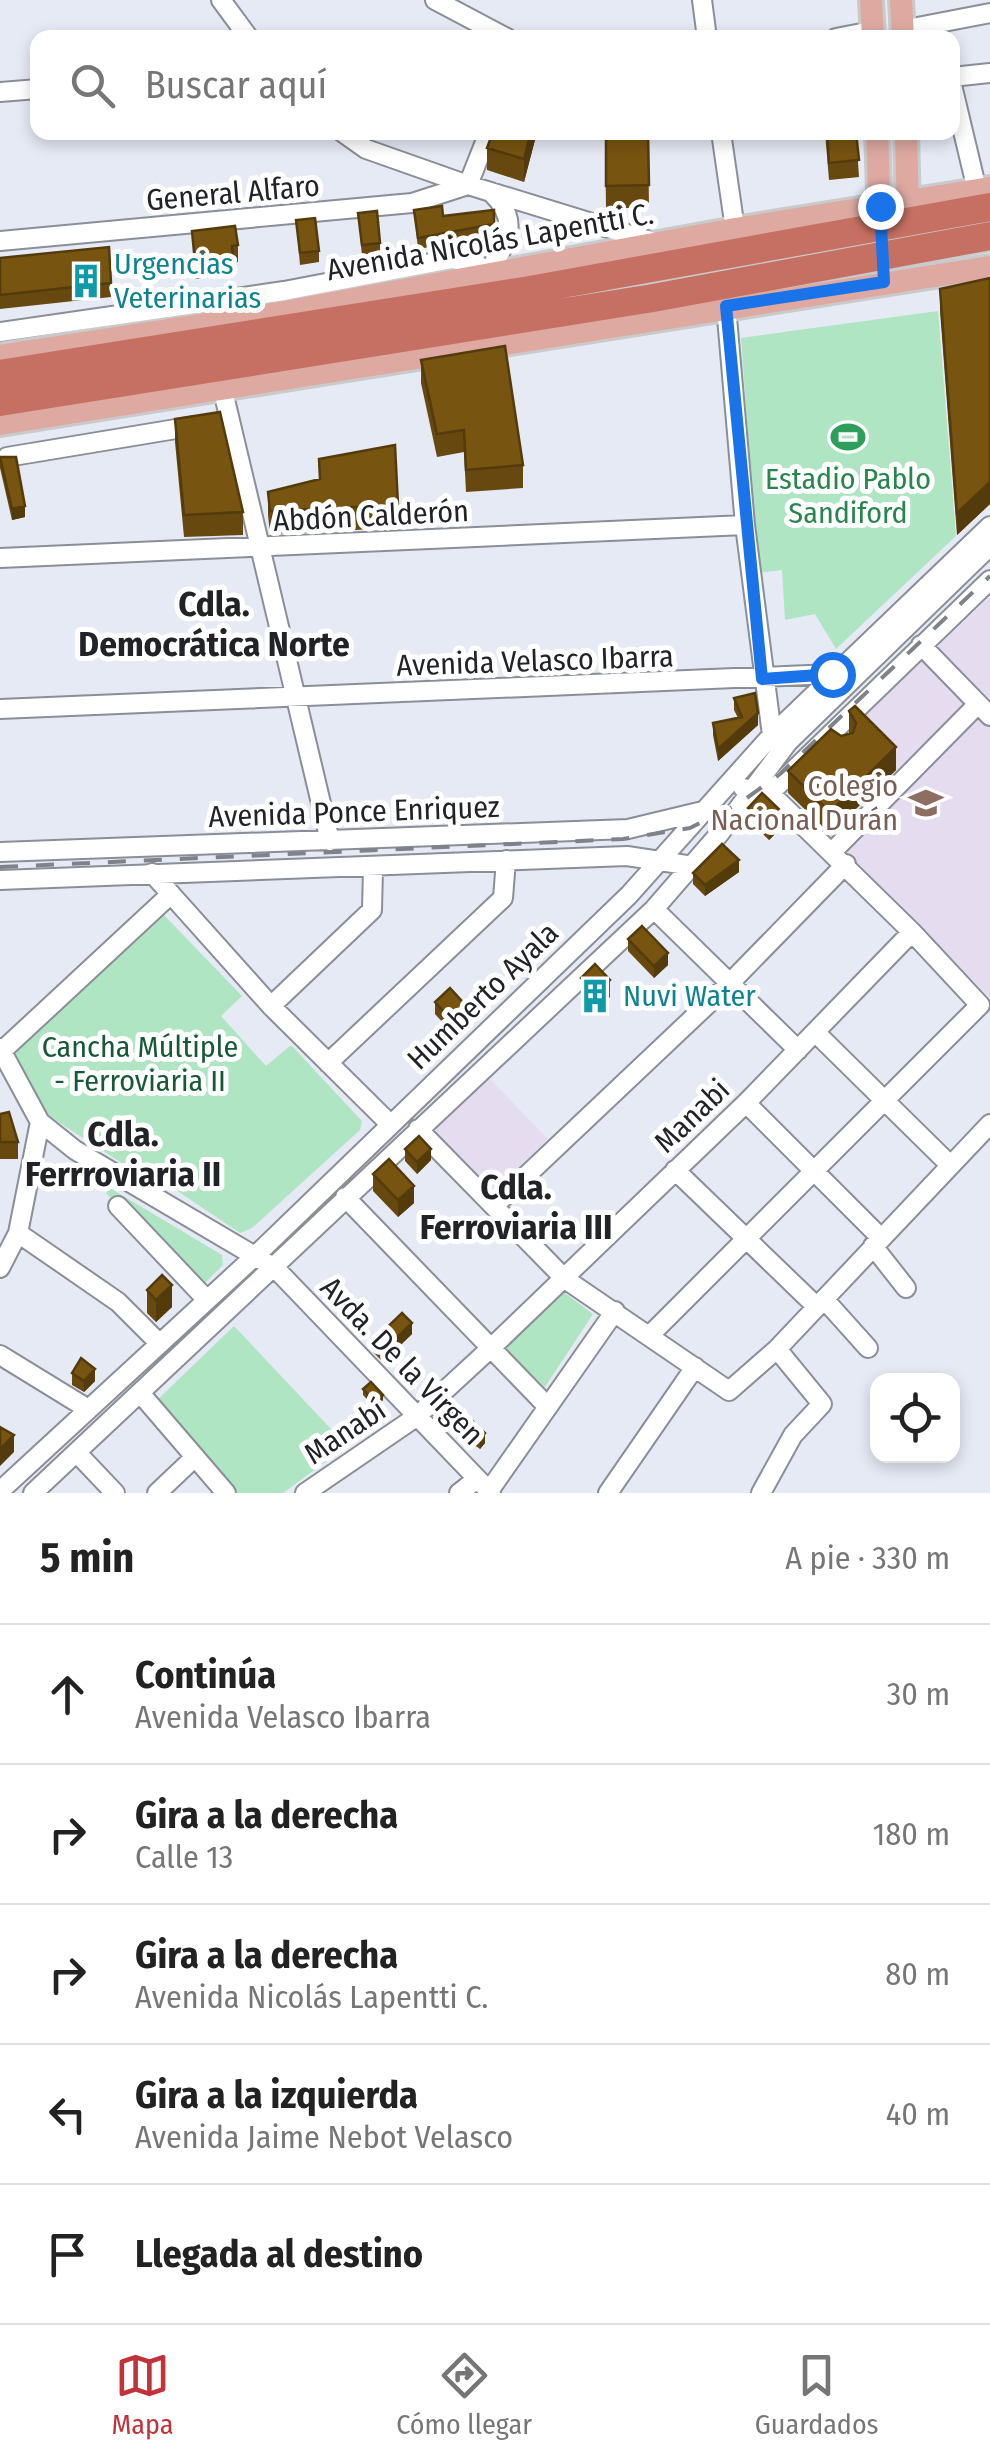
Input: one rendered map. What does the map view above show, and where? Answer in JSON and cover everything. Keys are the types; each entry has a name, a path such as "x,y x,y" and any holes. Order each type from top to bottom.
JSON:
{"highway":[{"name":"Avenida Nicolás Lapentti C.","path":"0,374 230,329 524,291 986,195"},
{"path":"0,402 653,298 883,269 912,264 990,236"}],"main road":[{"path":"871,0 872,30"},
{"path":"901,0 903,30"},
{"path":"0,424 726,306 883,269 877,140"},
{"path":"906,140 912,264 990,266"},
{"name":"Avenida Nicolás Lapentti C.","path":"0,356 230,329 487,272 663,245 736,228 880,216"}],"street":[{"path":"221,0 243,30"},
{"path":"435,0 492,30"},
{"path":"702,0 706,30"},
{"path":"920,30 990,13"},
{"path":"960,79 990,73"},
{"path":"0,92 30,90"},
{"path":"960,108 986,195"},
{"path":"354,140 366,148 468,185 663,245"},
{"path":"468,185 486,140"},
{"path":"722,140 736,228"},
{"name":"General Alfaro","path":"0,242 386,208 468,185"},
{"path":"0,332 284,291 452,259 476,263 487,272 511,227 509,213 491,192"},
{"path":"726,306 744,525 772,735"},
{"path":"222,387 330,842"},
{"path":"7,457 229,420"},
{"name":"Abdón Calderón","path":"0,558 744,525"},
{"name":"Humberto Ayala","path":"0,1491 255,1256 662,858 832,674 990,526"},
{"name":"Humberto Ayala","path":"33,1493 654,909 788,742 990,546"},
{"path":"770,793 990,580"},
{"path":"494,1206 728,984 839,858 984,710 921,645"},
{"name":"Avenida Velasco Ibarra","path":"0,709 832,674"},
{"path":"831,732 844,747"},
{"path":"651,1334 980,1005 839,858 770,793 731,784"},
{"path":"708,810 731,817"},
{"name":"Avenida Ponce Enriquez","path":"0,852 628,829 708,810"},
{"name":"Avenida Ponce Enriquez","path":"0,880 506,860 662,858 692,866"},
{"path":"328,1062 503,898 506,860"},
{"path":"271,1006 372,910 373,868"},
{"path":"152,873 271,1006 390,1124"},
{"path":"0,1268 18,1232 40,1122 1,1049 171,894"},
{"path":"654,909 798,1050"},
{"name":"Manabi","path":"416,1417 746,1103 912,932"},
{"path":"815,1032 949,1164"},
{"path":"746,1103 877,1242 906,1288"},
{"name":"Avda. De la Virgen","path":"40,1122 75,1150 275,1268 486,1488"},
{"path":"418,1129 565,1279 730,1391 821,1303 990,1124"},
{"path":"675,1170 744,1239 868,1348"},
{"path":"346,1197 548,1407"},
{"path":"118,1206 206,1300"},
{"path":"18,1232 118,1302 160,1344"},
{"path":"460,1493 486,1488 614,1311"},
{"path":"761,1493 793,1435 822,1404 777,1348"},
{"path":"0,1354 88,1409"},
{"path":"608,1493 695,1367"},
{"path":"141,1394 226,1493"},
{"name":"Manabí","path":"305,1493 416,1417"},
{"path":"77,1453 115,1493"},
{"path":"157,1493 195,1457"},
{"path":"34,1459 49,1478"}],"shaded area":[{"name":"Colegio Nacional Durán","path":"990,597 990,997 828,837 896,770 853,727"},
{"path":"488,1077 548,1139 489,1195 430,1134"}],"green space":[{"name":"Estadio Pablo Sandiford","path":"938,311 956,536 836,649 815,614 785,620 782,570 758,573 741,338"},
{"name":"Cancha Múltiple - Ferroviaria II","path":"164,915 242,996 221,1016 266,1066 291,1045 362,1121 360,1130 252,1228 240,1233 155,1176 145,1178 52,1118 39,1104 13,1054"},
{"path":"110,1188 222,1255 223,1265 199,1289 106,1193"},
{"path":"558,1288 593,1314 545,1387 502,1346"},
{"path":"234,1326 347,1446 283,1493 232,1493 154,1403"}],"building":[{"path":"490,140 529,140 524,159 487,148"},
{"path":"606,140 648,140 649,185 606,186"},
{"path":"828,140 857,140 859,160 829,163"},
{"path":"442,206 443,216 494,210 494,224 418,238 414,210"},
{"path":"377,211 380,243 362,245 358,213"},
{"path":"315,218 319,251 300,253 296,220"},
{"path":"235,226 238,245 232,246 233,258 195,262 192,231"},
{"path":"109,247 111,283 0,295 0,258"},
{"path":"990,278 990,482 957,513 940,289"},
{"path":"505,346 523,465 466,470 464,430 437,434 421,360"},
{"path":"220,412 243,512 184,515 175,419"},
{"path":"395,445 398,505 270,511 268,492 320,479 319,459"},
{"path":"0,457 16,457 25,506 12,509"},
{"path":"755,693 758,713 718,749 713,723 742,717 734,698"},
{"path":"855,706 896,747 830,812 788,771 831,729 841,736 853,733 856,723 849,711"},
{"path":"762,793 784,814 769,829 748,808"},
{"path":"722,844 739,860 705,885 693,873"},
{"path":"642,926 668,953 654,966 628,939"},
{"path":"595,964 610,980 596,994 581,978"},
{"path":"450,988 471,1011 456,1025 435,1002"},
{"path":"9,1112 18,1142 0,1142 0,1114"},
{"path":"419,1136 431,1149 417,1162 405,1149"},
{"path":"389,1159 414,1186 398,1200 373,1174"},
{"path":"162,1275 172,1285 156,1300 147,1290"},
{"path":"402,1313 412,1323 383,1351 373,1341"},
{"path":"81,1358 95,1369 84,1381 72,1373"},
{"path":"371,1382 383,1395 375,1402 363,1389"},
{"path":"446,1396 485,1433 480,1439 436,1406"},
{"path":"0,1427 14,1435 0,1449"}],"railway":[{"path":"0,867 623,839 690,828 740,803 780,774 990,576"}],"place":[{"name":"Urgencias Veterinarias","path":"86,281"},
{"name":"Estadio Pablo Sandiford","path":"848,437"},
{"name":"Colegio Nacional Durán","path":"926,803"},
{"name":"Nuvi Water","path":"595,996"}],"district":[{"name":"Cdla. Democrática Norte","path":"214,624"},
{"name":"Cdla. Ferrroviaria II","path":"123,1154"},
{"name":"Cdla. Ferroviaria III","path":"516,1207"}],"route":[{"path":"832,674 762,679 744,525 726,306 884,282 880,206"}]}
